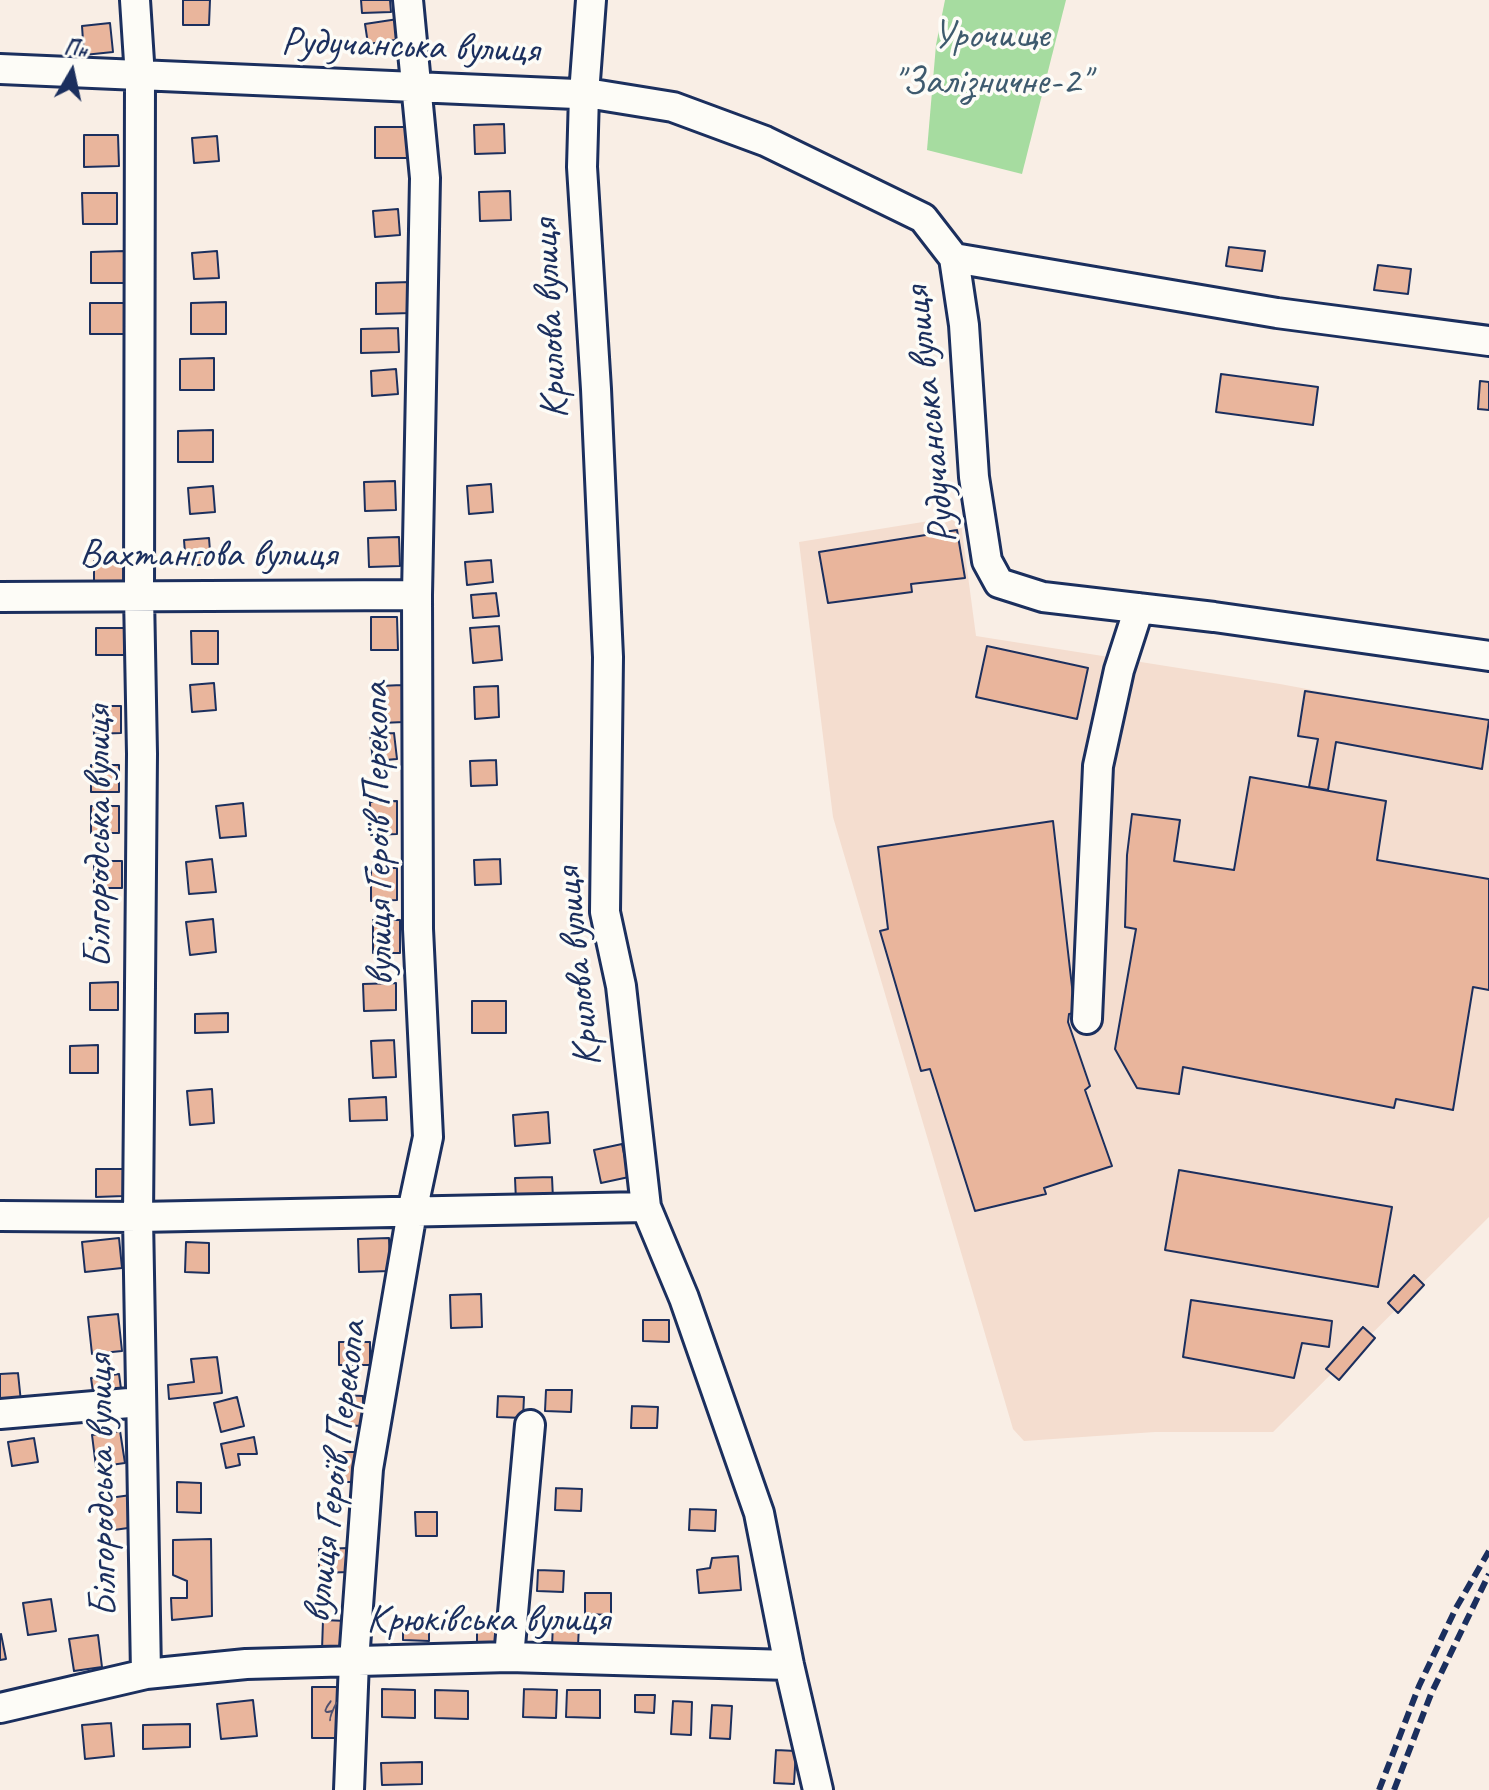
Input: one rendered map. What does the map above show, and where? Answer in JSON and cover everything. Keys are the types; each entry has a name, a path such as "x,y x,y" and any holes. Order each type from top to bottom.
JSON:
{"street":[{"name":"Білгородська вулиця","path":"135,0 140,77 139,595 142,754 138,1217 146,1674"},
{"name":"вулиця Героїв Перекопа","path":"349,1790 354,1661 368,1469 412,1212 428,1137 418,929 417,595 425,178 408,0"},
{"name":"Крилова вулиця","path":"591,0 582,167 608,657 605,912 621,986 646,1207 684,1298 759,1513 818,1790"},
{"name":"Рудучанська вулиця","path":"0,69 584,94 673,107 765,141 923,218 954,258 964,325 974,477 987,561 999,583 1043,597 1489,656"},
{"path":"954,258 1277,313 1489,341"},
{"name":"Вахтангова вулиця","path":"0,597 417,595"},
{"path":"1087,1019 1098,766 1119,670 1139,608"},
{"path":"0,1216 138,1217 646,1207"},
{"path":"0,1414 141,1402"},
{"path":"509,1657 530,1425"},
{"name":"Крюківська вулиця","path":"0,1708 146,1674 246,1664 509,1657 789,1665"}],"shaded area":[{"path":"960,516 976,636 1280,684 1489,723 1489,1217 1273,1432 1155,1432 1024,1441 1013,1429 833,817 799,542"}],"green space":[{"name":"Урочище \"Залізничне-2\"","path":"945,0 1066,0 1022,174 927,150 936,45"}],"building":[{"path":"183,0 210,0 209,25 183,25"},
{"path":"361,0 390,0 391,12 362,13"},
{"path":"398,19 402,39 368,44 365,24"},
{"path":"110,23 113,52 84,55 82,26"},
{"path":"504,124 505,153 475,154 474,125"},
{"path":"375,127 409,127 410,158 375,158"},
{"path":"84,135 118,135 119,166 84,167"},
{"path":"217,136 219,161 194,163 192,138"},
{"path":"510,191 511,220 480,221 479,192"},
{"path":"82,193 117,193 117,224 83,224"},
{"path":"398,209 400,235 375,237 373,211"},
{"path":"1229,247 1265,251 1262,271 1226,266"},
{"path":"125,251 126,283 91,283 91,252"},
{"path":"217,251 219,278 194,279 192,253"},
{"path":"1378,265 1411,269 1408,294 1374,290"},
{"path":"411,282 411,313 376,314 376,283"},
{"path":"226,302 226,334 191,334 191,303"},
{"path":"90,303 124,303 125,334 90,334"},
{"path":"398,328 399,352 361,353 361,329"},
{"path":"214,358 214,390 180,390 180,359"},
{"path":"396,369 398,394 372,396 371,371"},
{"path":"1221,374 1318,387 1313,425 1216,412"},
{"path":"1480,381 1489,382 1489,410 1478,409"},
{"path":"213,430 213,462 178,462 178,431"},
{"path":"395,481 396,510 365,511 364,482"},
{"path":"491,484 493,512 469,514 467,486"},
{"path":"213,486 215,512 190,514 188,488"},
{"path":"957,530 965,578 911,584 912,592 828,603 819,552"},
{"path":"399,537 400,566 369,567 368,538"},
{"path":"209,538 211,564 186,566 184,540"},
{"path":"491,560 493,582 467,585 465,562"},
{"path":"94,561 128,561 129,592 94,593"},
{"path":"496,593 499,616 473,618 471,595"},
{"path":"371,617 397,617 398,650 371,650"},
{"path":"499,626 502,660 473,663 470,628"},
{"path":"96,628 124,628 124,655 96,655"},
{"path":"191,631 218,631 218,664 192,664"},
{"path":"987,646 1088,668 1077,719 976,697"},
{"path":"214,683 216,710 192,712 190,685"},
{"path":"402,685 404,722 381,723 380,686"},
{"path":"498,686 499,717 475,719 474,687"},
{"path":"1305,691 1489,720 1482,769 1336,742 1328,790 1309,787 1318,739 1298,736"},
{"path":"93,706 121,706 121,733 94,734"},
{"path":"394,733 397,759 373,761 370,734"},
{"path":"496,760 497,785 471,786 470,761"},
{"path":"91,765 119,765 119,792 91,792"},
{"path":"1250,777 1386,801 1377,860 1489,879 1489,990 1473,987 1453,1110 1396,1099 1394,1108 1183,1067 1179,1094 1137,1088 1115,1049 1136,929 1125,927 1127,855 1132,814 1180,820 1174,861 1234,870"},
{"path":"397,801 397,834 371,835 370,802"},
{"path":"243,803 246,836 220,838 216,806"},
{"path":"91,806 119,806 119,833 91,833"},
{"path":"1053,821 1075,1013 1069,1014 1068,1022 1090,1086 1085,1090 1112,1166 1044,1188 1046,1194 975,1211 930,1069 921,1071 880,931 888,929 878,847"},
{"path":"212,859 216,892 189,894 186,862"},
{"path":"500,859 501,884 475,885 474,860"},
{"path":"94,861 122,861 122,888 94,888"},
{"path":"371,868 397,868 397,900 371,901"},
{"path":"213,919 216,952 190,955 186,922"},
{"path":"373,920 400,920 400,953 373,953"},
{"path":"118,982 118,1010 90,1010 90,983"},
{"path":"396,983 396,1010 364,1011 363,984"},
{"path":"472,1001 506,1001 506,1033 472,1033"},
{"path":"228,1013 228,1032 195,1033 195,1014"},
{"path":"394,1040 396,1077 373,1078 371,1041"},
{"path":"98,1045 98,1073 70,1073 70,1046"},
{"path":"212,1089 214,1123 190,1125 187,1091"},
{"path":"386,1097 387,1120 350,1121 349,1099"},
{"path":"548,1112 550,1143 515,1146 513,1115"},
{"path":"622,1144 629,1177 601,1183 594,1150"},
{"path":"96,1169 124,1169 124,1196 96,1197"},
{"path":"1179,1170 1392,1207 1378,1287 1165,1250"},
{"path":"552,1177 553,1199 516,1201 515,1178"},
{"path":"119,1238 122,1268 85,1272 82,1242"},
{"path":"389,1238 390,1271 359,1272 358,1239"},
{"path":"186,1242 209,1243 209,1273 185,1272"},
{"path":"1414,1275 1424,1285 1398,1313 1388,1303"},
{"path":"481,1294 482,1327 451,1328 450,1295"},
{"path":"1191,1300 1332,1321 1329,1347 1302,1343 1294,1378 1183,1357"},
{"path":"118,1314 122,1351 92,1354 88,1317"},
{"path":"643,1320 669,1320 669,1342 643,1341"},
{"path":"1363,1327 1375,1338 1339,1380 1326,1369"},
{"path":"339,1342 370,1342 370,1365 339,1365"},
{"path":"217,1357 222,1393 169,1399 168,1385 194,1382 191,1359"},
{"path":"18,1373 21,1402 0,1404 0,1374"},
{"path":"119,1374 122,1396 94,1399 91,1378"},
{"path":"546,1390 572,1390 571,1412 545,1411"},
{"path":"340,1395 363,1396 363,1426 339,1425"},
{"path":"498,1396 524,1397 523,1418 497,1417"},
{"path":"237,1397 244,1426 221,1432 214,1403"},
{"path":"632,1406 658,1407 657,1428 631,1428"},
{"path":"120,1431 125,1463 96,1467 92,1435"},
{"path":"254,1437 257,1454 238,1454 240,1465 226,1468 221,1444"},
{"path":"34,1438 38,1462 12,1466 8,1442"},
{"path":"332,1452 355,1452 355,1482 331,1482"},
{"path":"177,1482 201,1483 201,1513 177,1512"},
{"path":"556,1488 582,1489 581,1511 555,1510"},
{"path":"131,1495 135,1527 107,1531 102,1499"},
{"path":"690,1509 716,1510 715,1531 689,1530"},
{"path":"415,1512 437,1512 437,1536 416,1536"},
{"path":"211,1539 212,1616 172,1620 171,1598 187,1598 187,1581 173,1575 173,1540"},
{"path":"349,1548 349,1572 319,1573 319,1549"},
{"path":"738,1556 741,1590 699,1593 697,1570 710,1568 712,1558"},
{"path":"538,1570 564,1571 563,1592 537,1591"},
{"path":"585,1593 611,1593 611,1615 585,1614"},
{"path":"51,1599 56,1631 28,1635 23,1603"},
{"path":"403,1619 429,1619 429,1641 403,1640"},
{"path":"323,1620 347,1621 346,1651 322,1650"},
{"path":"477,1622 503,1623 503,1644 477,1644"},
{"path":"553,1624 579,1625 578,1646 552,1646"},
{"path":"0,1635 6,1659 0,1660"},
{"path":"98,1635 102,1667 74,1671 69,1639"},
{"path":"312,1687 340,1687 341,1738 312,1738"},
{"path":"382,1689 415,1690 415,1718 382,1717"},
{"path":"524,1689 557,1690 556,1718 523,1717"},
{"path":"435,1690 468,1691 468,1719 435,1718"},
{"path":"567,1690 600,1690 600,1718 566,1717"},
{"path":"635,1695 655,1695 654,1713 635,1712"},
{"path":"253,1700 257,1736 221,1739 217,1704"},
{"path":"673,1701 692,1702 691,1735 671,1734"},
{"path":"712,1705 732,1706 730,1739 710,1738"},
{"path":"111,1723 114,1756 85,1759 82,1725"},
{"path":"190,1724 190,1747 143,1749 143,1725"},
{"path":"776,1750 796,1751 794,1784 774,1783"},
{"path":"422,1762 422,1784 382,1785 381,1763"}],"railway":[{"path":"1379,1790 1419,1686 1456,1608 1489,1551"},
{"path":"1394,1790 1431,1694 1489,1574"}]}
